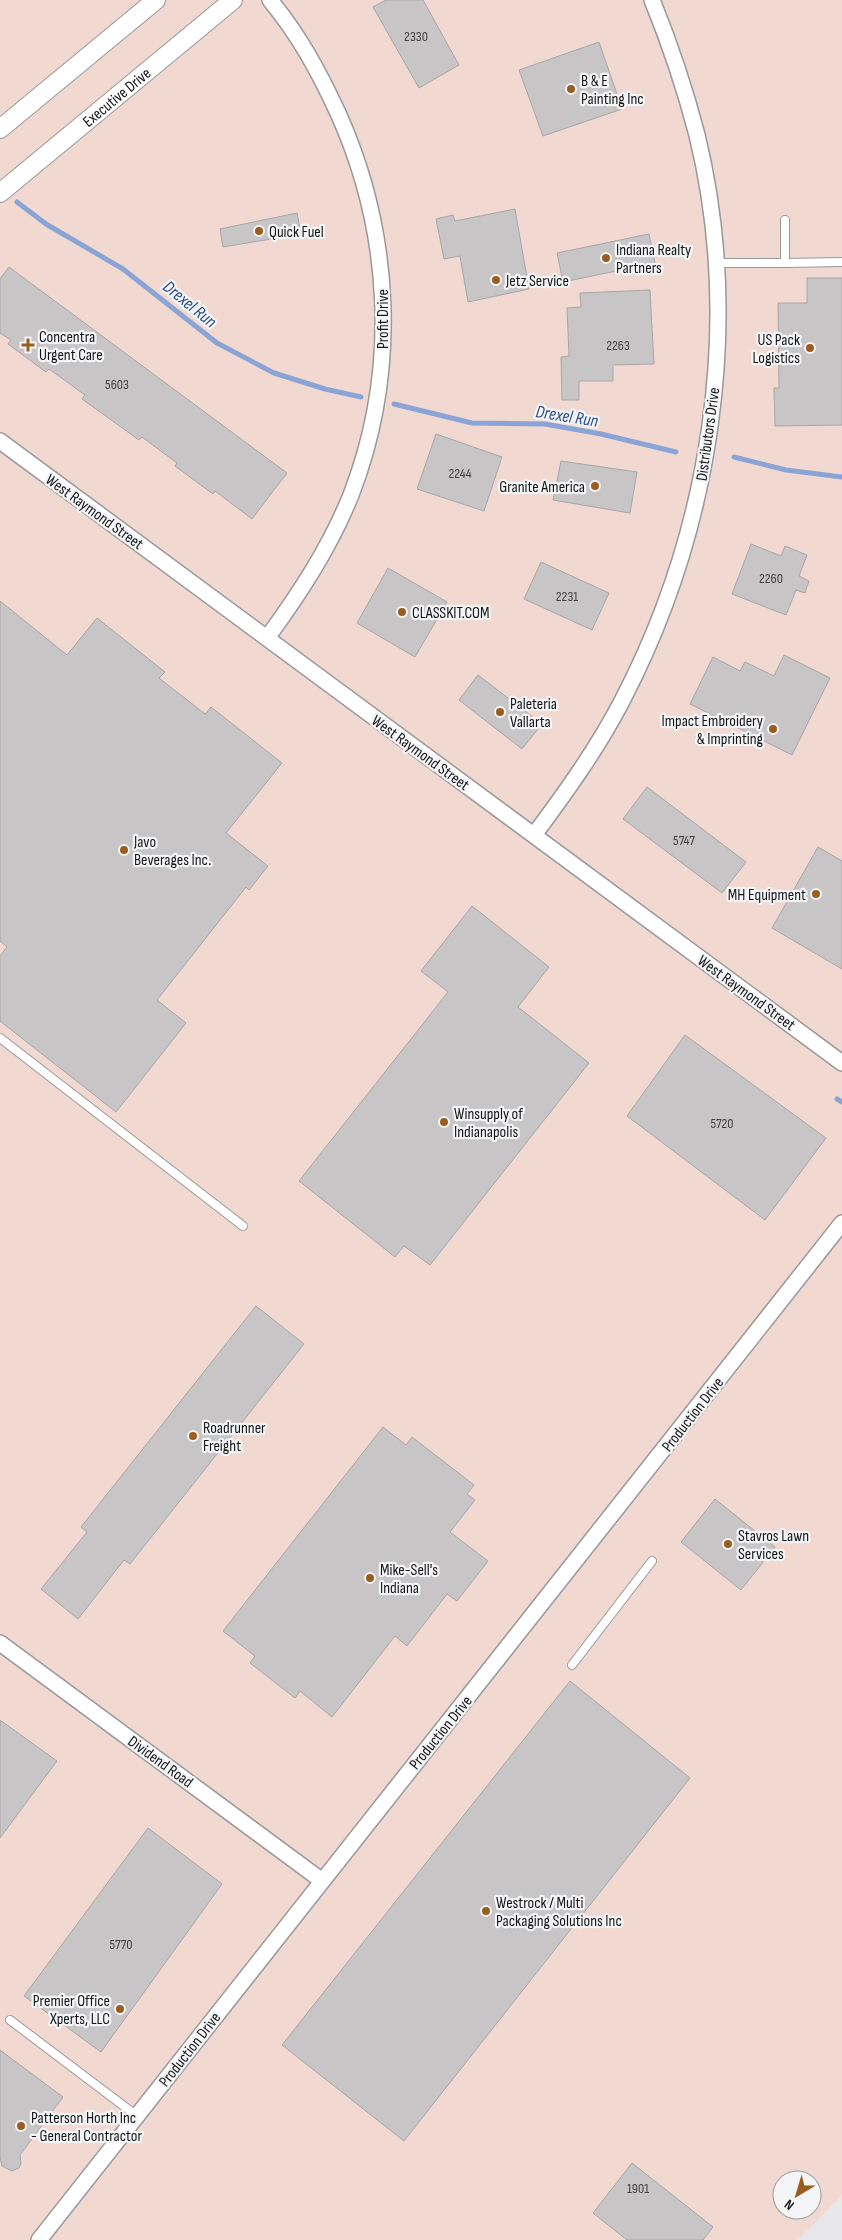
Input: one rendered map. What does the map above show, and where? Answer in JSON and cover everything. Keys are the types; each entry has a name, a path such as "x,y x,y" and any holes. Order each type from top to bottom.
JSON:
{"street":[{"path":"0,129 156,0"},
{"name":"Executive Drive","path":"0,193 233,0"},
{"name":"Profit Drive","path":"267,638 299,594 321,558 353,488 367,444 376,400 384,319 383,285 377,240 368,194 351,143 319,70 297,35 270,0"},
{"name":"Distributors Drive","path":"534,835 588,761 618,710 645,655 676,576 694,510 705,459 712,409 717,340 715,263 708,199 697,136 679,71 652,0"},
{"name":"West Raymond Street","path":"0,441 842,1063"},
{"name":"Production Drive","path":"39,2240 321,1880 495,1663 842,1223"},
{"name":"Dividend Road","path":"0,1643 321,1880"}],"lane":[{"path":"785,220 785,262"},
{"path":"715,263 842,262"},
{"path":"0,1038 243,1226"},
{"path":"572,1665 652,1562"},
{"path":"10,2020 136,2116"}],"shaded area":[{"path":"0,0 842,0 842,2195 822,2215 822,2170 772,2170 772,2220 818,2220 798,2240 0,2240"}],"building":[{"path":"386,0 423,0 459,65 419,88 373,7"},
{"name":"B & E Painting Inc","path":"599,42 622,109 543,136 519,70"},
{"name":"Jetz Service","path":"515,209 529,289 468,302 460,256 444,259 436,219 453,215 455,221"},
{"path":"297,213 301,234 223,247 220,229"},
{"name":"Indiana Realty Partners","path":"649,234 655,263 563,282 557,253"},
{"path":"9,267 287,473 252,519 215,491 213,494 175,466 177,463 142,437 139,440 82,399 85,395 49,369 46,372 8,344 11,340 0,333 0,279"},
{"name":"US Pack Logistics","path":"807,278 842,278 842,425 775,426 774,388 779,388 778,303 807,303"},
{"path":"650,290 654,364 613,365 613,381 579,381 579,400 562,400 561,357 569,356 567,308 581,307 580,293"},
{"path":"436,434 502,457 484,511 417,489"},
{"name":"Granite America","path":"561,461 637,472 630,513 553,500"},
{"path":"751,544 781,556 785,546 807,555 799,576 809,581 805,593 796,590 786,615 732,594"},
{"path":"541,562 609,593 592,630 524,599"},
{"name":"CLASSKIT.COM","path":"388,568 447,602 415,657 357,623"},
{"name":"Javo Beverages Inc.","path":"0,601 67,655 97,618 165,672 159,678 205,714 211,707 282,763 226,833 268,866 249,890 246,887 157,1000 186,1023 116,1112 0,1021 0,956 7,947 0,941"},
{"name":"Impact Embroidery & Imprinting","path":"784,655 830,678 792,755 690,704 713,657 740,671 745,662 774,676"},
{"name":"Paleteria Vallarta","path":"478,675 542,724 522,749 459,700"},
{"path":"647,787 746,862 722,893 623,819"},
{"name":"MH Equipment","path":"818,847 842,861 842,969 772,928"},
{"name":"Winsupply of Indianapolis","path":"472,906 549,967 518,1007 589,1063 430,1265 404,1246 395,1257 299,1181 448,992 421,971"},
{"path":"685,1035 826,1138 765,1220 627,1116"},
{"name":"Roadrunner Freight","path":"256,1306 304,1344 130,1564 124,1560 78,1619 41,1589 87,1532 81,1527"},
{"name":"Mike-Sell's Indiana","path":"383,1427 406,1445 412,1437 474,1485 467,1494 475,1500 450,1532 488,1561 457,1601 447,1594 407,1646 395,1636 332,1717 300,1691 295,1698 250,1663 255,1656 223,1631"},
{"name":"Stavros Lawn Services","path":"715,1499 775,1547 741,1590 681,1542"},
{"name":"Westrock / Multi Packaging Solutions Inc","path":"570,1681 690,1778 404,2141 282,2045"},
{"path":"0,1720 57,1761 0,1838"},
{"path":"148,1828 222,1884 101,2052 24,1996"},
{"name":"Patterson Horth Inc - General Contractor","path":"0,2050 63,2097 20,2155 21,2163 19,2168 12,2171 2,2166 0,2157"},
{"path":"632,2163 713,2227 703,2240 627,2240 593,2213"}],"waterway":[{"name":"Drexel Run","path":"17,202 46,224 123,269 217,343 274,373 325,389 361,397"},
{"name":"Drexel Run","path":"394,404 472,423 545,424 601,434 676,452"},
{"name":"Drexel Run","path":"734,457 786,470 842,477"},
{"path":"837,1099 842,1102"}],"place":[{"name":"B & E Painting Inc","path":"571,89"},
{"name":"Quick Fuel","path":"259,231"},
{"name":"Indiana Realty Partners","path":"606,258"},
{"name":"Jetz Service","path":"496,280"},
{"name":"Concentra Urgent Care","path":"28,345"},
{"name":"US Pack Logistics","path":"810,348"},
{"name":"Granite America","path":"595,486"},
{"name":"CLASSKIT.COM","path":"402,612"},
{"name":"Paleteria Vallarta","path":"500,712"},
{"name":"Impact Embroidery & Imprinting","path":"773,729"},
{"name":"Javo Beverages Inc.","path":"124,850"},
{"name":"MH Equipment","path":"816,894"},
{"name":"Winsupply of Indianapolis","path":"444,1122"},
{"name":"Roadrunner Freight","path":"193,1436"},
{"name":"Stavros Lawn Services","path":"728,1544"},
{"name":"Mike-Sell's Indiana","path":"370,1578"},
{"name":"Westrock / Multi Packaging Solutions Inc","path":"486,1911"},
{"name":"Premier Office Xperts, LLC","path":"120,2009"},
{"name":"Patterson Horth Inc - General Contractor","path":"21,2126"}]}
